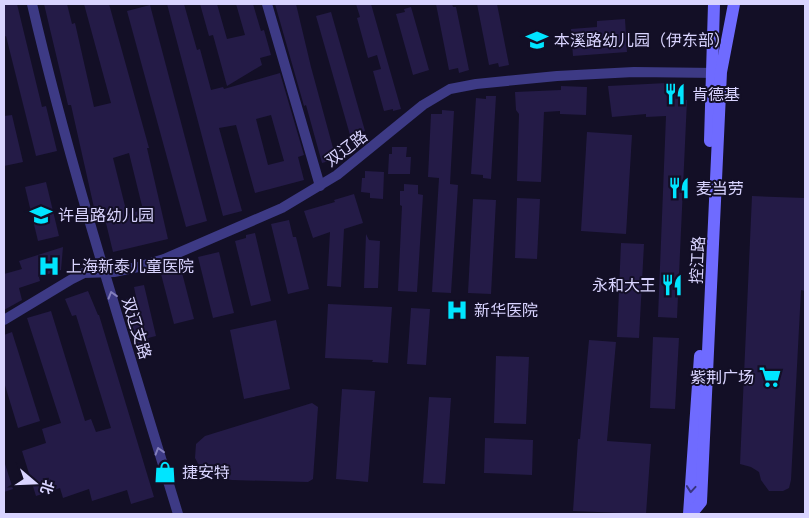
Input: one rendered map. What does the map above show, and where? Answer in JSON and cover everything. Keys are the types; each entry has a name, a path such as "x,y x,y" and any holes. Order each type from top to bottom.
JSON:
{"main road":[{"name":"控江路","path":"690,514 710,217 717,73 714,4"},
{"name":"控江路","path":"717,73 734,4"}],"street":[{"name":"双辽支路","path":"32,4 105,273 178,514"},
{"path":"267,4 320,186"},
{"name":"双辽路","path":"4,320 72,278 84,273 105,273 138,267 164,259 282,208 337,176 423,105 450,89 476,84 566,76 634,72 717,73"}],"building":[{"path":"4,4 17,4 42,107 46,106 57,151 36,156 6,36 4,37"},
{"path":"44,4 67,4 72,24 75,23 94,107 111,103 84,4 109,4 149,148 147,148 168,239 113,252 105,219 97,221 71,105 68,105","holes":["129,153 143,210 127,214 113,158"]},
{"path":"167,4 184,4 197,50 200,49 211,90 223,87 224,89 280,73 304,155 298,157 304,180 255,193 236,125 219,128 242,211 223,216","holes":["271,115 284,161 268,165 256,119"]},
{"path":"200,4 217,4 227,39 245,35 236,4 253,4 261,31 264,30 271,55 260,58 262,65 227,86 213,35 209,36"},
{"path":"275,4 296,4 336,159 322,163"},
{"path":"356,4 371,4 401,109 384,111 373,71 381,69 377,55 368,58 357,18 360,17"},
{"path":"436,4 452,4 453,7 456,7 469,70 459,73 458,68 449,70"},
{"path":"477,4 497,4 509,65 499,67 498,63 489,65"},
{"path":"150,5 207,221 186,227 127,11"},
{"path":"411,7 429,70 413,75 396,14 405,12 404,9"},
{"path":"331,12 365,131 350,135 316,16"},
{"path":"625,19 627,52 573,56 571,29 597,27 597,21"},
{"path":"667,83 679,89 683,100 687,100 677,318 658,317 666,116 646,117 646,114 612,117 608,86"},
{"path":"561,86 587,87 586,115 560,114 560,111 544,112 541,182 517,181 519,114 516,110 515,92 561,90"},
{"path":"486,96 496,96 491,179 483,178 483,175 471,174 476,98 486,99"},
{"path":"442,110 454,111 450,184 458,185 451,293 432,292 439,178 428,177 431,114 442,114"},
{"path":"12,115 23,162 4,166 4,116"},
{"path":"587,132 632,135 626,234 581,231"},
{"path":"392,147 407,147 406,157 411,157 410,174 388,174 389,154 392,154"},
{"path":"365,171 384,172 383,199 370,198 370,193 361,192 362,178 365,178"},
{"path":"46,182 59,236 38,241 25,187"},
{"path":"404,184 418,185 418,194 423,195 417,292 398,291 402,206 400,205 400,191 404,191"},
{"path":"354,194 363,223 344,229 341,287 327,286 330,232 313,238 304,211"},
{"name":"紫荆广场","path":"752,196 805,198 805,291 801,290 791,480 789,488 783,491 769,491 761,480 759,472 751,467 740,464"},
{"path":"517,198 540,199 537,259 515,258"},
{"path":"473,199 496,200 491,294 468,293"},
{"path":"289,220 293,237 296,237 309,289 288,294 271,224"},
{"path":"255,233 271,301 251,306 235,241"},
{"path":"366,234 369,240 380,241 378,288 364,288"},
{"path":"621,243 644,244 639,338 617,337"},
{"path":"63,247 61,270 39,277 40,281 19,288 22,300 4,310 4,274 22,269 19,261"},
{"path":"219,252 234,313 213,318 198,257"},
{"path":"181,269 194,319 174,324 161,274"},
{"path":"144,285 156,336 148,338 151,353 142,356 139,352 126,299 136,297 134,287"},
{"path":"88,291 99,315 154,497 131,504 127,490 92,501 89,489 63,498 60,488 36,496 22,451 46,443 42,429 61,423 27,318 51,311 85,421 91,419 96,432 111,428 76,315 72,316 65,299"},
{"path":"328,304 392,307 388,363 372,362 373,360 325,358"},
{"path":"411,308 430,309 426,365 407,364"},
{"path":"276,320 290,389 244,399 230,330"},
{"path":"12,332 40,421 18,428 4,382 4,335"},
{"path":"653,337 679,338 675,409 650,408"},
{"path":"589,340 616,342 607,441 651,444 646,514 573,511 578,439 580,439"},
{"path":"496,356 529,357 526,424 494,423"},
{"path":"342,389 375,391 368,482 336,479"},
{"path":"429,397 451,398 445,484 423,483"},
{"path":"312,403 318,407 313,479 308,482 232,480 215,477 202,471 195,458 196,444 205,436"},
{"path":"485,438 533,440 532,475 484,473"},
{"path":"4,465 13,489 4,492"}],"place":[{"name":"本溪路幼儿园（伊东部）","path":"537,40"},
{"name":"肯德基","path":"675,94"},
{"name":"麦当劳","path":"679,188"},
{"name":"许昌路幼儿园","path":"41,215"},
{"name":"上海新泰儿童医院","path":"49,266"},
{"name":"永和大王","path":"672,285"},
{"name":"新华医院","path":"457,310"},
{"name":"紫荆广场","path":"770,377"},
{"name":"捷安特","path":"165,472"}]}
